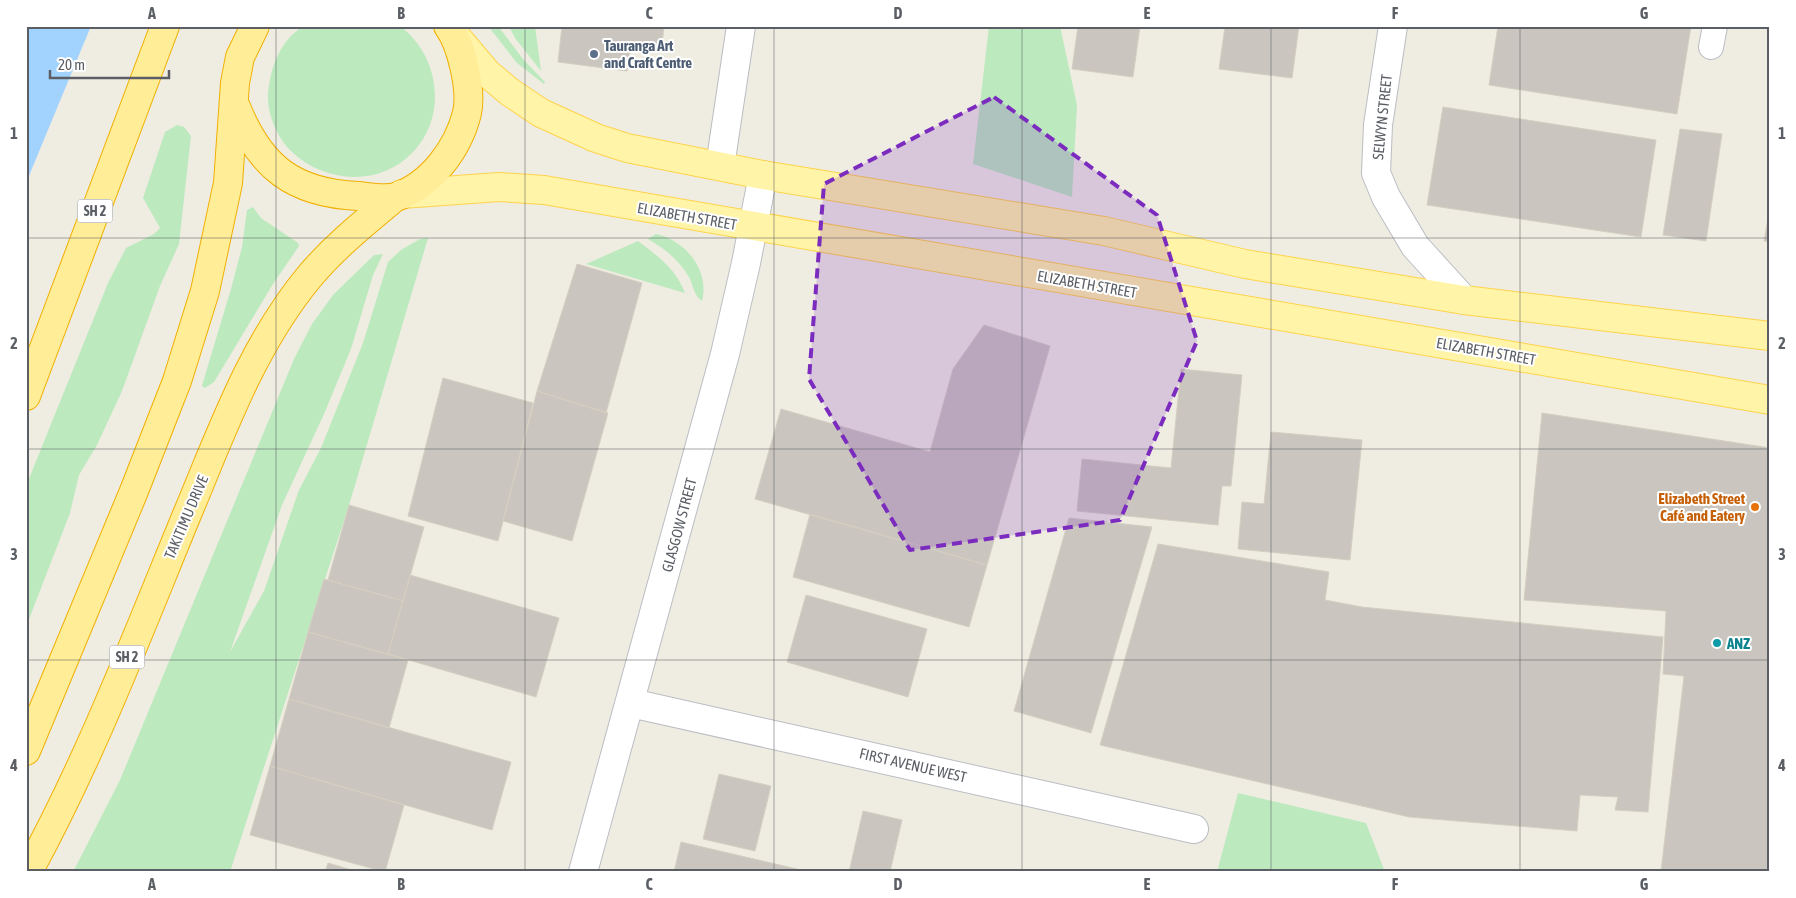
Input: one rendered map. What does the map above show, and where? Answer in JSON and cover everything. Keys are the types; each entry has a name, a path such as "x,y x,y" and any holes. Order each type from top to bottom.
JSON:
{"highway":[{"name":"SH 2","path":"26,396 165,26"},
{"path":"26,751 134,491 177,381 205,291 228,183 235,83 240,57 255,26"},
{"name":"SH 2","path":"398,196 427,179 450,152 467,113 466,80 461,51 451,30"},
{"path":"234,104 252,143 274,167 301,185 332,195 398,196"},
{"name":"TAKITIMU DRIVE","path":"28,872 100,723 235,399 263,345 285,309 315,270 335,248 398,196"}],"main road":[{"path":"451,30 487,73 511,93 541,113 596,138 627,148 763,175 1104,231 1245,264 1464,300 1770,336"},
{"name":"ELIZABETH STREET","path":"398,196 499,187 544,190 1770,400"}],"street":[{"path":"720,166 741,26"},
{"name":"SELWYN STREET","path":"1393,26 1378,135 1376,173 1386,197 1415,246 1464,300"},
{"name":"GLASGOW STREET","path":"583,872 725,354 763,175"},
{"name":"FIRST AVENUE WEST","path":"631,702 1194,829"}],"highlighted area":[{"path":"994,97 1157,215 1197,341 1120,520 910,550 809,379 824,184"}],"green space":[{"path":"304,26 400,26 424,53 431,70 435,105 431,122 423,138 412,153 399,164 384,172 368,176 336,175 320,170 305,162 292,152 282,140 274,126 269,110 269,84 274,65 283,47"},
{"path":"488,26 498,26 523,59 545,82 544,84 517,63"},
{"path":"509,26 535,26 541,71 515,38"},
{"path":"989,26 1060,26 1077,105 1072,197 973,164"},
{"path":"177,125 184,127 191,136 179,244 160,286 122,391 97,445 79,475 70,513 26,627 26,486 108,283 126,248 154,234 160,228 143,198 165,132"},
{"path":"253,207 261,218 298,243 299,246 273,284 214,382 205,388 202,386 242,247 247,210"},
{"path":"656,234 667,237 677,243 693,258 702,278 704,289 702,301 697,296 689,277 681,265 666,251 648,239"},
{"path":"428,238 350,502 230,872 73,872 120,780 294,359 312,324 333,295 374,255 383,254 373,275 351,349 324,414 282,505 230,652 264,591 299,490 321,448 363,343 388,262 401,250 420,239"},
{"path":"638,241 671,270 685,293 586,264"},
{"path":"1238,793 1366,823 1385,872 1217,872"}],"water":[{"path":"26,26 91,26 26,183"}],"building":[{"name":"Tauranga Art and Craft Centre","path":"562,26 664,26 662,45 631,42 627,71 558,62"},
{"path":"1078,26 1140,26 1133,77 1072,69"},
{"path":"1225,26 1299,26 1292,78 1219,69"},
{"path":"1498,26 1691,26 1677,114 1489,85"},
{"path":"1443,107 1656,140 1641,237 1427,205"},
{"path":"1680,129 1722,134 1706,241 1663,235"},
{"path":"1770,207 1770,242 1764,241"},
{"path":"577,264 642,283 606,413 537,391"},
{"path":"984,325 1050,346 987,565 755,499 781,409 930,452 953,369"},
{"path":"1181,369 1242,375 1231,486 1222,486 1218,525 1077,511 1082,459 1171,468"},
{"path":"443,378 533,403 498,541 408,516"},
{"path":"537,391 608,413 572,541 503,521"},
{"name":"ANZ","path":"1542,413 1770,448 1770,872 1661,871 1684,676 1663,674 1666,611 1524,600"},
{"path":"1271,432 1362,440 1350,560 1238,549 1242,502 1264,504"},
{"path":"349,505 424,527 403,601 328,580"},
{"path":"810,514 987,565 969,627 793,577"},
{"path":"1069,518 1152,527 1091,733 1014,711"},
{"path":"1158,544 1329,572 1325,600 1362,607 1663,637 1648,812 1615,810 1618,797 1580,795 1577,831 1409,817 1100,745"},
{"path":"410,575 559,618 536,697 388,654"},
{"path":"324,579 403,601 388,654 308,632"},
{"path":"806,595 927,629 908,697 787,662"},
{"path":"308,632 408,660 389,728 289,699"},
{"path":"289,699 511,762 492,830 270,766"},
{"path":"270,766 404,805 385,872 250,835"},
{"path":"719,774 771,786 755,851 703,839"},
{"path":"863,811 902,820 890,872 849,872"},
{"path":"681,842 810,872 674,872"},
{"path":"328,863 359,872 325,872"}],"place":[{"name":"Tauranga Art and Craft Centre","path":"594,54"},
{"name":"Elizabeth Street Café and Eatery","path":"1755,507"},
{"name":"ANZ","path":"1717,643"}]}
